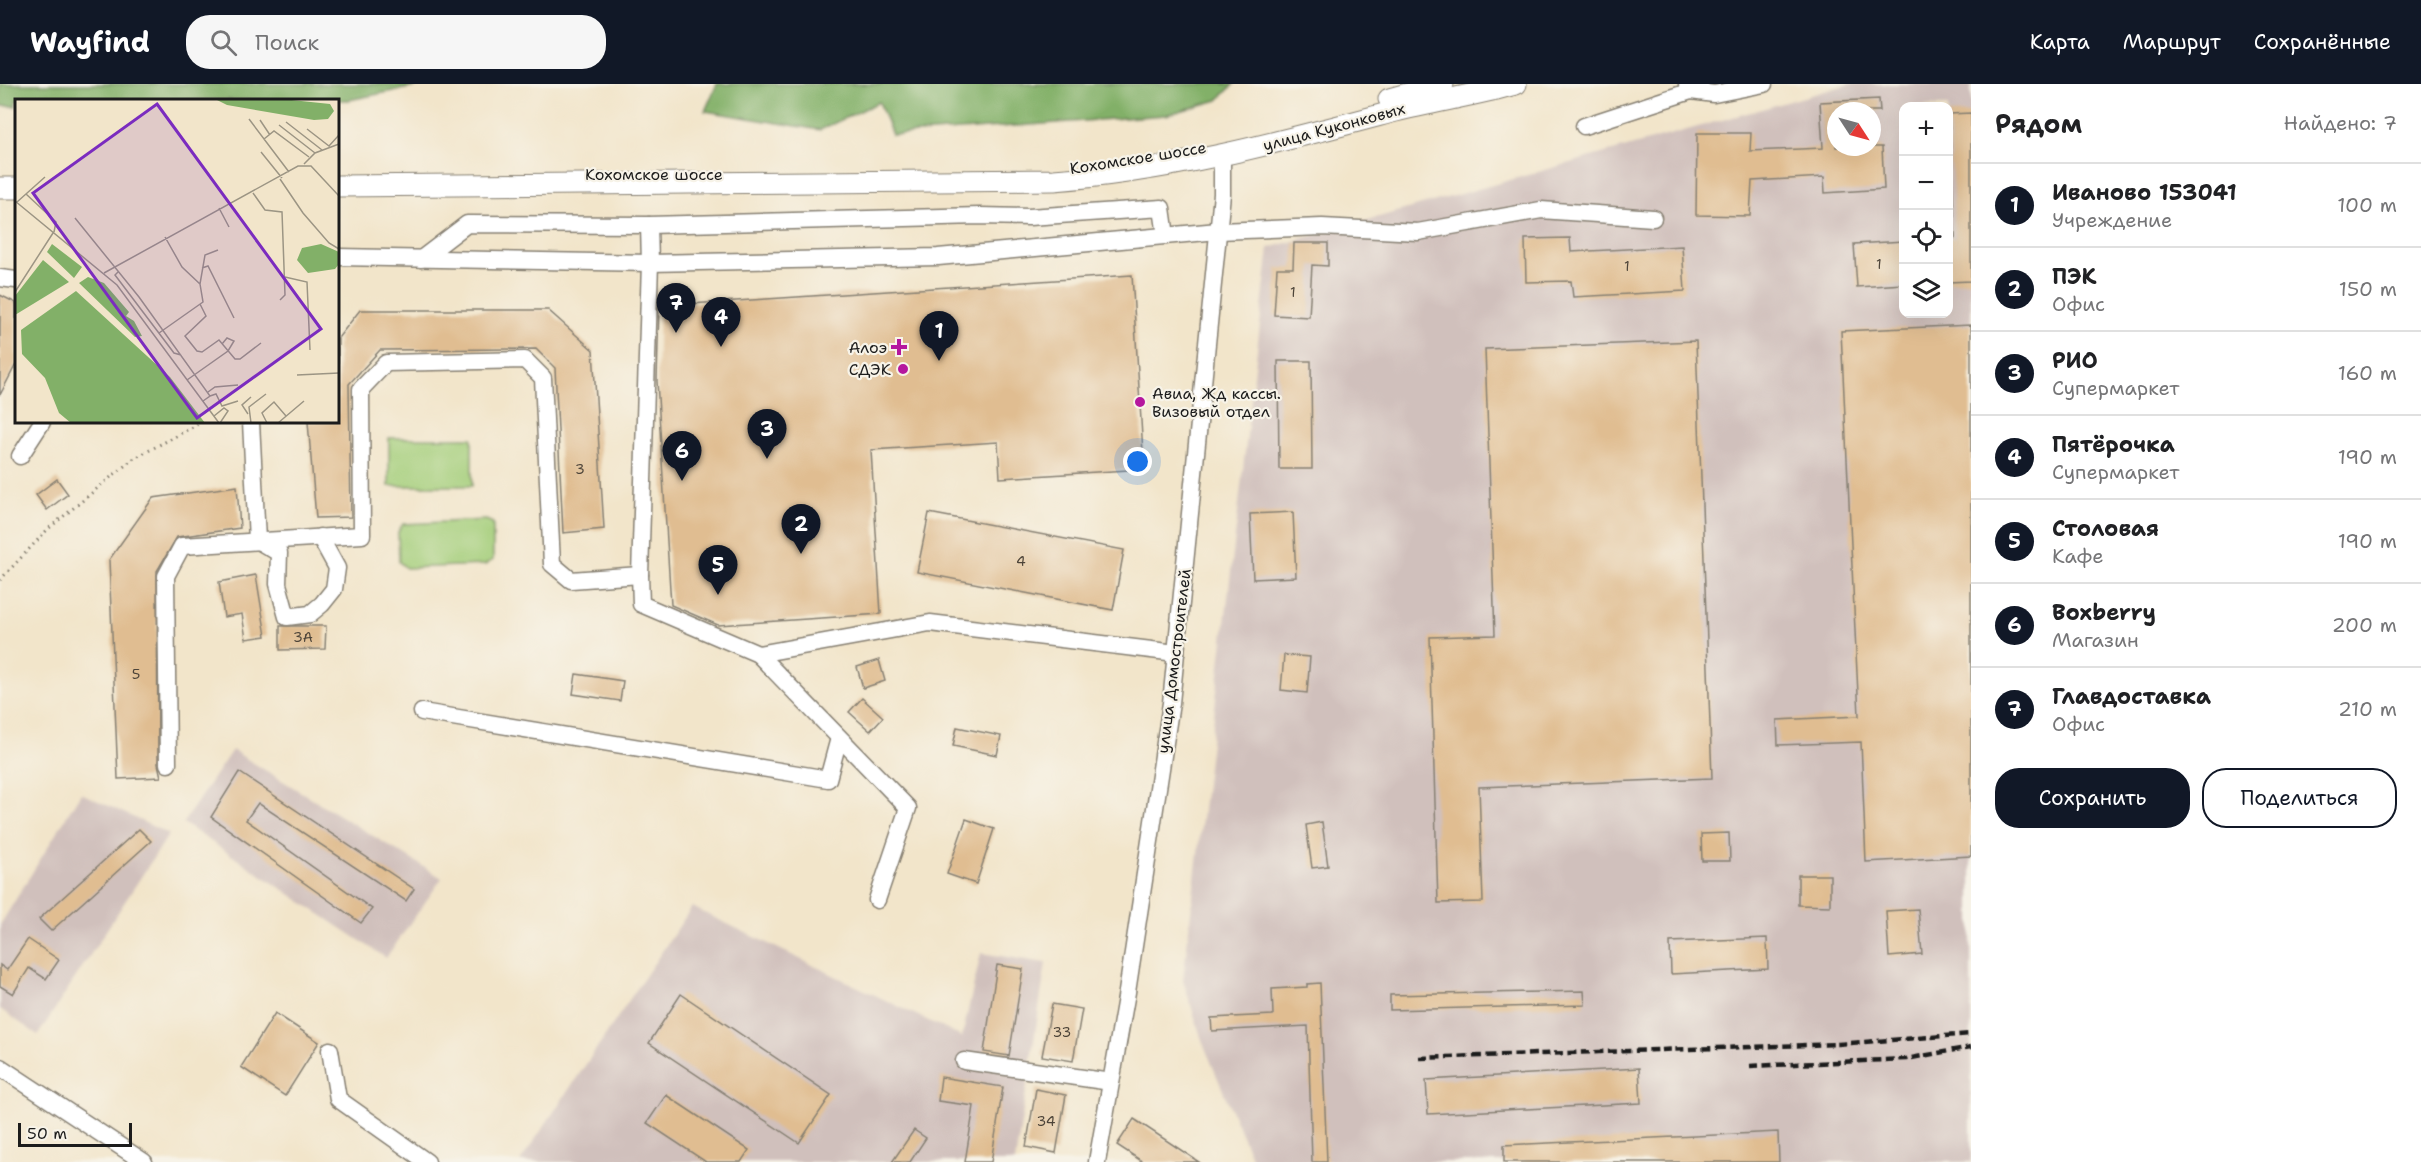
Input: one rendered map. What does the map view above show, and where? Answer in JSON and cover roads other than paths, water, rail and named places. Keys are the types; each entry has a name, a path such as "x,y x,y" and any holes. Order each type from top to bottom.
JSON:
{"main road":[{"name":"улица Куконковых","path":"1221,150 1443,84"},
{"name":"улица Куконковых","path":"1221,150 1516,84"},
{"name":"Кохомское шоссе","path":"339,173 406,176 1052,171 1094,168 1221,150"},
{"name":"Кохомское шоссе","path":"339,186 1054,180 1144,171 1221,150"}],"street":[{"path":"1584,126 1689,88 1714,94 1764,84"},
{"name":"улица Домостроителей","path":"1097,1162 1136,934 1171,703 1218,231 1221,150"},
{"path":"421,259 467,224 649,225 980,216 1029,217 1162,208 1166,236"},
{"path":"339,257 650,263 938,257 1218,231 1322,227 1418,232 1541,210 1653,218"},
{"path":"649,225 650,263 641,604 758,654 908,808 877,900"},
{"path":"0,278 15,280"},
{"path":"168,764 166,576 182,546 362,535 361,388 386,363 525,360 543,378 552,564 571,580 640,575"},
{"path":"20,456 41,423"},
{"path":"251,423 257,540"},
{"path":"257,540 279,553 278,584 287,617 310,614 334,589 338,568 320,537"},
{"path":"758,654 930,622 1176,653"},
{"path":"422,712 828,779 839,738"},
{"path":"330,1050 338,1099 427,1162"},
{"path":"964,1061 1111,1082"},
{"path":"0,1067 144,1162"}],"railway":[{"path":"1419,1058 1838,1044 1971,1034"},
{"path":"1750,1066 1906,1059 1971,1047"}],"place":[{"name":"Главдоставка","path":"676,333"},
{"name":"Пятёрочка","path":"721,347"},
{"name":"Алоэ","path":"899,347"},
{"name":"Иваново 153041","path":"939,361"},
{"name":"СДЭК","path":"903,369"},
{"name":"Авиа, Жд кассы. Визовый отдел","path":"1140,402"},
{"name":"РИО","path":"767,459"},
{"name":"Boxberry","path":"682,481"},
{"name":"ПЭК","path":"801,554"},
{"name":"Столовая","path":"718,595"}]}
